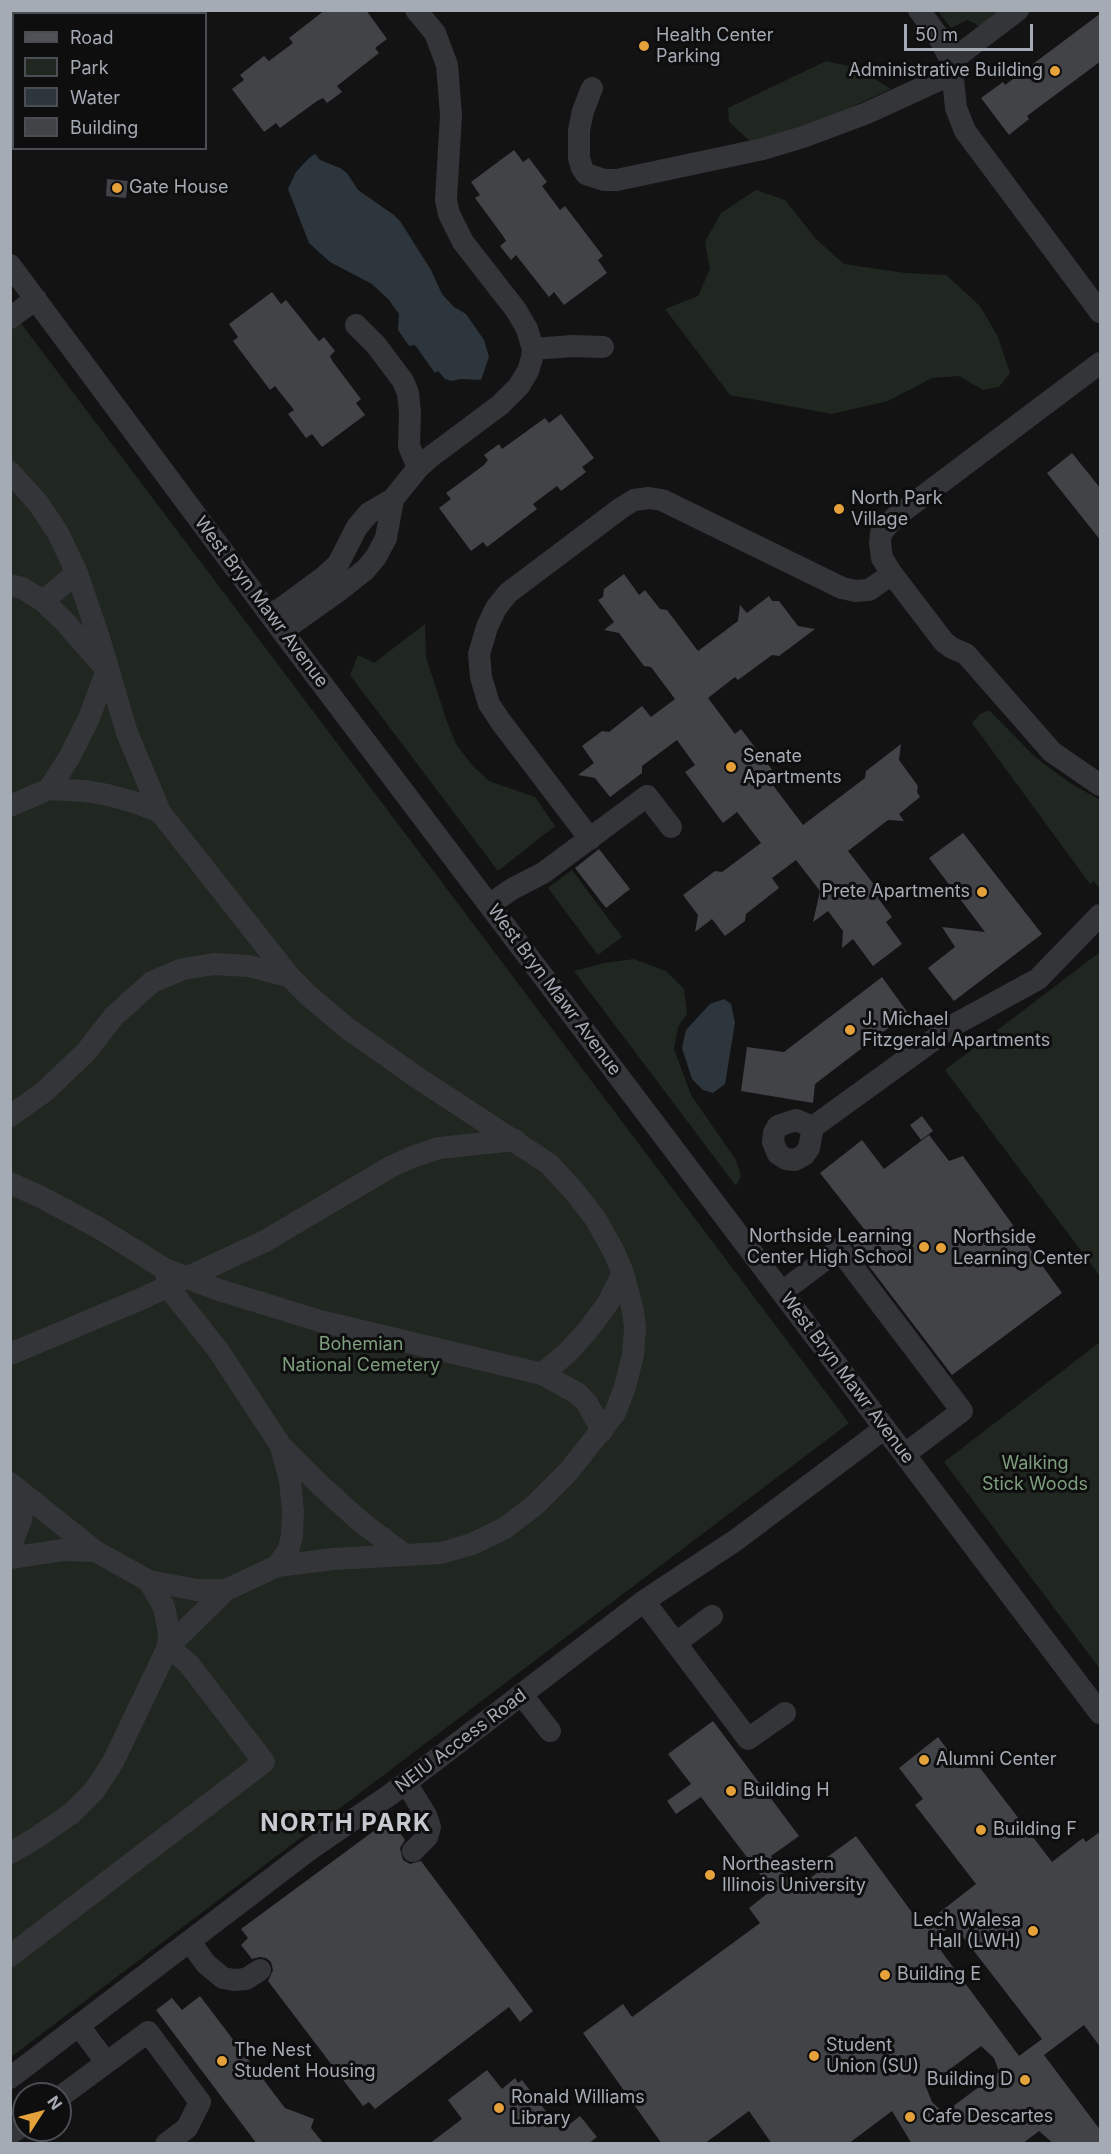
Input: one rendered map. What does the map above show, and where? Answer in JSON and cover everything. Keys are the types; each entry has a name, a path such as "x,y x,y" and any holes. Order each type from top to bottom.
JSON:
{"street":[{"path":"331,584 357,527 369,513 393,499 418,468 500,405 519,386 528,371 533,349 516,310 463,242 449,214 446,200 451,115 447,65 435,33 416,10"},
{"path":"919,10 940,39 953,67 956,108 966,131 1101,312"},
{"path":"592,88 579,130 579,158 586,174 604,180 617,180 763,149 803,137 867,112 953,67 1018,10"},
{"name":"West Bryn Mawr Avenue","path":"10,265 489,905 1101,1713"},
{"path":"10,318 36,299"},
{"path":"356,325 376,345 403,381 408,393 410,412 409,446 418,468"},
{"path":"533,349 573,346 603,347"},
{"path":"1101,363 886,525 880,543 882,558 892,574 944,642 966,654 1052,752 1101,785"},
{"path":"10,472 38,503 58,533 77,573 100,640 126,733 160,812 290,976 347,1028 415,1076 549,1164 581,1200 600,1226 622,1274 633,1311 633,1354 625,1387 615,1413 568,1472 535,1505 505,1528 472,1544 441,1553 334,1559 277,1566 226,1590 168,1647"},
{"path":"590,839 489,704 481,677 479,654 487,627 496,608 508,593 621,508 634,500 649,498 662,500 842,588 856,591 869,590 892,574"},
{"path":"277,623 331,584 365,570 376,557 386,538 393,499"},
{"path":"43,601 77,573"},
{"path":"10,585 22,588 43,601 107,670"},
{"path":"49,789 69,758 84,728 107,670"},
{"path":"10,806 49,789 108,795 160,812"},
{"path":"489,905 512,889 543,873 647,796 671,827"},
{"path":"813,1127 954,1025 1038,979 1101,915"},
{"path":"10,1116 44,1092 86,1052 114,1016 136,995 152,982 168,974 214,964 249,966 290,976"},
{"path":"10,1354 40,1343 173,1278 265,1241 392,1166 415,1156 439,1148 515,1140"},
{"path":"10,1183 99,1228 173,1278 320,1321 542,1374 577,1393 587,1403 602,1431"},
{"path":"782,1292 839,1249 962,1411 904,1454"},
{"path":"542,1374 567,1353 588,1330 608,1303 622,1274"},
{"path":"173,1278 281,1446 362,1522 405,1555"},
{"name":"NEIU Access Road","path":"10,2078 309,1850 406,1783 644,1601 736,1540 885,1428"},
{"path":"277,1566 288,1551 292,1536 293,1512 290,1480 281,1446"},
{"path":"15,1487 95,1551 149,1581 197,1590 226,1590"},
{"path":"10,1548 21,1520 23,1506 15,1487"},
{"path":"10,1558 63,1550 95,1551"},
{"path":"10,1853 72,1813 94,1791 113,1762 168,1647 170,1632 164,1607 149,1581"},
{"path":"644,1601 748,1739 785,1713"},
{"path":"676,1643 712,1616"},
{"path":"10,1956 264,1762 188,1663 168,1647"},
{"path":"522,1695 550,1731"},
{"path":"406,1783 426,1815 429,1827 427,1837 413,1851"},
{"path":"190,1942 206,1964 223,1978 246,1979 260,1970"},
{"path":"80,2026 106,2062"},
{"path":"72,2088 148,2032 200,2102 187,2128 166,2144"}],"green space":[{"path":"938,11 1000,11 979,27 967,20 951,28"},
{"path":"826,61 857,68 891,89 836,114 752,143 729,122 728,108"},
{"path":"756,190 785,200 817,240 844,264 905,273 946,275 980,306 998,337 1010,373 999,387 983,390 959,376 932,378 888,401 832,414 730,395 665,309 698,296 710,269 705,242 721,213"},
{"name":"Bohemian National Cemetery","path":"11,310 849,1423 11,2057"},
{"path":"425,624 426,657 456,744 472,765 489,781 535,797 555,826 498,871 350,675 358,655 374,663"},
{"path":"989,710 1035,757 1070,783 1100,800 1100,889 1094,881 1090,884 972,723 980,714"},
{"path":"572,870 622,937 598,955 548,888"},
{"path":"1100,952 1100,1276 945,1070"},
{"path":"634,959 666,971 684,989 687,1014 678,1027 674,1049 691,1095 736,1160 741,1176 736,1186 574,971 604,963"},
{"name":"Walking Stick Woods","path":"1100,1342 1100,1669 944,1462"}],"water":[{"path":"315,154 320,160 347,173 358,190 400,221 431,270 442,294 454,307 466,314 484,340 489,357 481,380 451,381 445,379 438,371 435,373 415,345 409,346 398,330 399,314 389,300 372,284 330,262 309,243 288,189 296,172"},
{"path":"724,999 731,1004 735,1023 725,1084 713,1093 703,1090 692,1079 682,1048 686,1030 710,1004"}],"building":[{"path":"325,10 366,10 387,39 375,48 379,53 337,86 342,92 327,103 323,98 317,101 280,128 276,123 264,132 232,89 244,80 240,75 264,56 269,61 293,43 289,38"},
{"name":"Administrative Building","path":"1101,13 1101,61 1027,116 1029,119 1009,135 981,98 1003,82 1005,85"},
{"path":"514,150 523,162 529,158 547,182 542,186 560,210 565,206 603,256 598,260 607,273 564,305 554,292 549,297 516,255 511,260 500,246 506,241 475,198 480,195 471,182"},
{"name":"Gate House","path":"107,179 128,181 126,198 106,196"},
{"path":"272,292 281,304 286,300 319,341 324,337 335,351 330,356 333,362 361,399 356,403 365,415 322,447 312,434 306,438 288,414 294,410 275,386 270,390 233,341 238,337 229,324"},
{"path":"561,414 594,458 582,467 586,472 561,491 557,486 533,504 537,509 487,547 483,542 471,551 439,508 451,499 446,493 484,465 488,460 484,455 499,444 502,449 545,418 549,423"},
{"path":"1072,453 1101,489 1101,541 1047,473"},
{"name":"Senate Apartments","path":"624,574 639,595 645,590 660,609 667,610 698,651 738,621 740,605 747,613 769,596 772,601 779,601 798,626 815,629 779,656 772,655 738,680 735,677 708,698 735,734 741,729 773,771 772,784 803,825 865,778 866,771 901,744 899,760 918,786 917,792 920,797 899,814 904,821 888,820 848,851 879,891 878,898 892,917 886,922 902,944 873,966 853,939 842,948 843,931 828,911 813,922 820,891 796,860 772,878 779,888 746,914 745,921 725,936 712,919 695,932 698,915 683,895 715,871 722,872 761,843 737,812 723,823 685,772 695,765 677,740 642,766 642,773 610,797 595,778 578,775 594,763 582,746 602,731 609,732 642,706 651,717 675,699 651,667 644,666 619,633 604,630 614,622 598,600 603,597 604,589"},
{"name":"Prete Apartments","path":"963,833 1042,934 954,1001 928,968 955,947 942,927 985,932 929,858"},
{"path":"599,849 630,889 606,908 575,868"},
{"name":"J. Michael Fitzgerald Apartments","path":"882,977 908,1013 815,1084 813,1103 741,1091 747,1047 784,1052"},
{"path":"922,1116 933,1131 921,1140 910,1125"},
{"name":"Northside Learning Center","path":"929,1135 949,1161 963,1156 1062,1293 952,1375 849,1240 864,1229 820,1173 862,1140 884,1169"},
{"path":"713,1721 799,1836 771,1856 796,1889 830,1863 826,1858 856,1836 922,1926 976,1884 915,1805 923,1799 899,1768 938,1737 962,1769 974,1760 1052,1862 1083,1838 1086,1842 1101,1831 1101,2048 1084,2025 1044,2055 1101,2131 1101,2144 1054,2144 1039,2131 1022,2144 912,2144 892,2111 848,2144 772,2144 749,2111 704,2144 662,2144 583,2033 623,2004 632,2017 760,1923 749,1908 772,1890 701,1797 676,1814 667,1801 691,1784 668,1754","holes":["953,1924 1042,2039 1019,2056 933,1940","981,2046 994,2058 999,2072 944,2113 932,2102 926,2087"]},
{"path":"390,1819 405,1840 400,1848 403,1860 410,1864 421,1861 533,2011 520,2022 509,2007 375,2109 369,2102 363,2106 268,1981 273,1970 271,1962 260,1957 252,1959 241,1945 248,1938 241,1929"},
{"name":"The Nest Student Housing","path":"200,1996 285,2108 314,2119 311,2128 324,2144 257,2144 156,2010 172,1998 182,2010"},
{"name":"Ronald Williams Library","path":"487,2070 502,2089 515,2078 518,2083 522,2080 561,2131 580,2116 597,2137 588,2144 429,2144 462,2119 448,2100"}],"place":[{"name":"Health Center Parking","path":"644,46"},
{"name":"Administrative Building","path":"1055,71"},
{"name":"Gate House","path":"117,188"},
{"name":"North Park Village","path":"839,509"},
{"name":"Senate Apartments","path":"731,767"},
{"name":"Prete Apartments","path":"982,892"},
{"name":"J. Michael Fitzgerald Apartments","path":"850,1030"},
{"name":"Northside Learning Center High School","path":"924,1247"},
{"name":"Northside Learning Center","path":"941,1248"},
{"name":"Alumni Center","path":"924,1760"},
{"name":"Building H","path":"731,1791"},
{"name":"Building F","path":"981,1830"},
{"name":"Northeastern Illinois University","path":"710,1875"},
{"name":"Lech Walesa Hall (LWH)","path":"1033,1931"},
{"name":"Building E","path":"885,1975"},
{"name":"Student Union (SU)","path":"814,2056"},
{"name":"The Nest Student Housing","path":"222,2061"},
{"name":"Building D","path":"1025,2080"},
{"name":"Ronald Williams Library","path":"499,2108"},
{"name":"Cafe Descartes","path":"910,2117"}],"district":[{"name":"NORTH PARK","path":"346,1824"}]}
